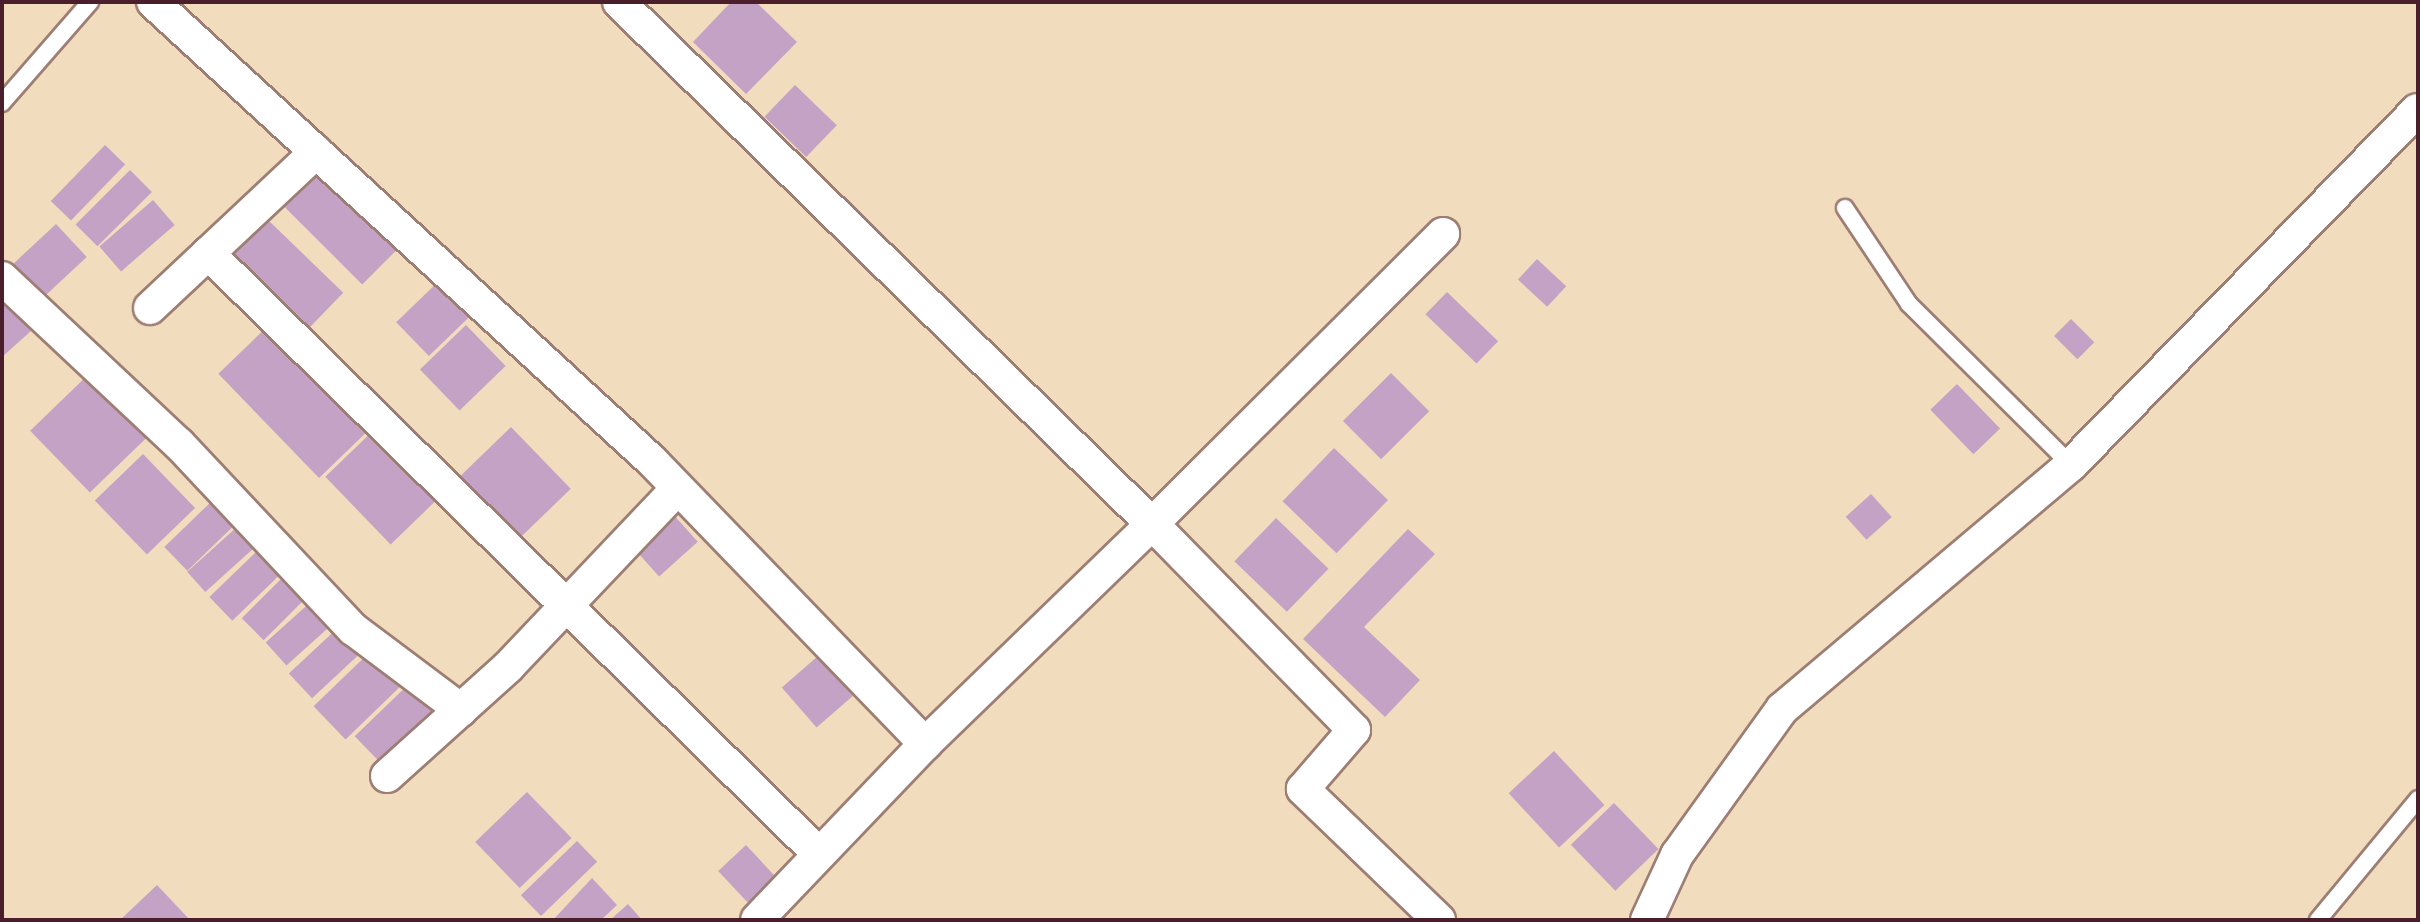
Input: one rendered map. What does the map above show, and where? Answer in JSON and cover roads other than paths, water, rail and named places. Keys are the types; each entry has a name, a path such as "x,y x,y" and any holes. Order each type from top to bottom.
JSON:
{"street":[{"path":"619,2 1152,524 1354,730 1303,789 1439,920"},
{"path":"162,5 676,490 925,744"},
{"path":"1647,920 1677,855 1782,709 2071,465 2418,110"},
{"path":"150,308 316,152"},
{"path":"757,920 925,744 1152,524 1443,234"},
{"path":"208,253 818,853"},
{"path":"2,278 179,444 353,629 461,710"},
{"path":"387,776 461,710 568,605 676,490"}],"lane":[{"path":"2,103 90,2"},
{"path":"1845,208 1909,304 2071,465"},
{"path":"2318,920 2418,799"}]}
